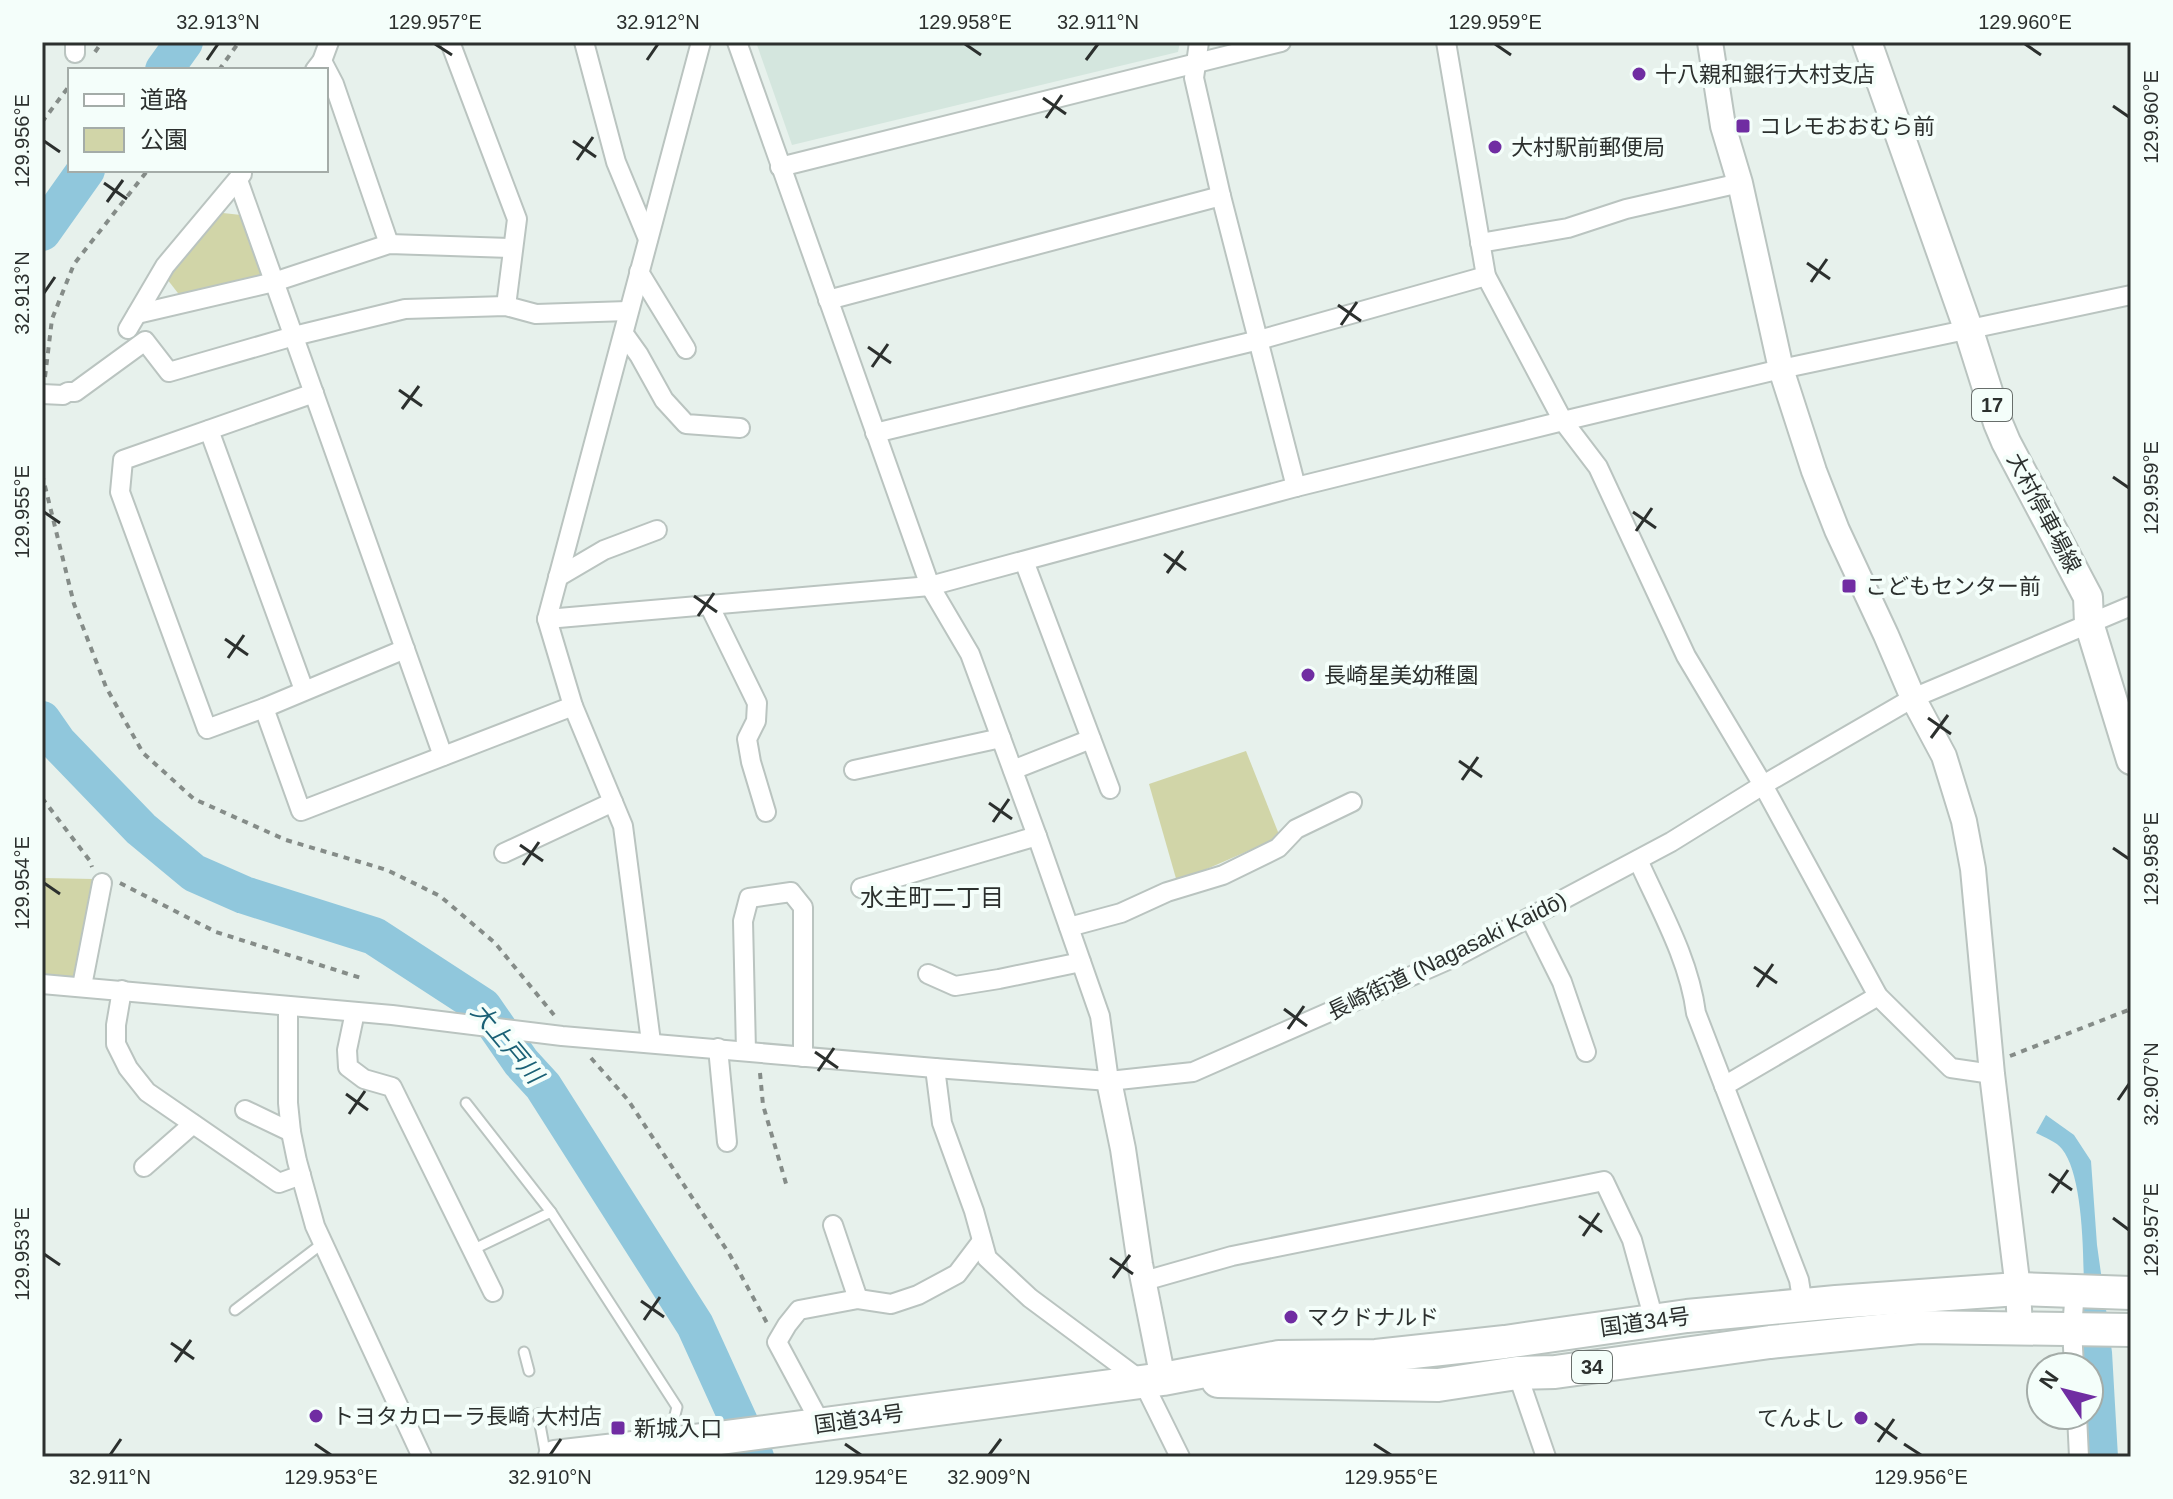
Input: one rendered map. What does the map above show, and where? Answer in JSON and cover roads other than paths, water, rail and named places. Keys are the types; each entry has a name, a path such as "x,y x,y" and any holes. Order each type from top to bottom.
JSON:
{"highway":[{"name":"国道34号","path":"555,1457 1153,1380 1279,1357 1376,1356 1505,1342 1654,1320 1803,1305 2018,1289 2131,1293"},
{"name":"国道34号","path":"1153,1380 1438,1385 1770,1342 1919,1327 2131,1330"}],"main road":[{"name":"大村停車場線","path":"1867,42 1968,328 1998,423 2088,597 2089,623 2131,760"}],"street":[{"path":"319,66 329,42"},
{"path":"450,42 517,219 506,306"},
{"path":"584,42 616,162 648,239"},
{"path":"651,1042 623,826 573,706 547,619 701,42"},
{"path":"737,42 930,586 970,654 1100,1016 1144,1281 1153,1380 1180,1457"},
{"path":"1199,42 1194,78 1296,487"},
{"path":"780,167 1281,42"},
{"path":"1446,42 1486,276 1563,421 1598,467 1686,656 1763,785 1878,996 1951,1068 1991,1069"},
{"path":"1710,42 1723,126 1740,183 1781,369 1814,471 1837,530 1913,698 1944,756 1964,821 1973,869 1991,1069 2020,1328"},
{"path":"328,77 334,84 389,244"},
{"path":"242,175 165,266 132,322 274,282 389,244 513,248"},
{"path":"242,175 274,282 443,756"},
{"path":"1480,243 1568,228 1626,209 1740,183"},
{"path":"828,300 1221,196"},
{"path":"639,272 686,349"},
{"path":"875,433 1259,340 1486,276"},
{"path":"547,619 930,586 1296,487 1563,421 1781,369 2131,295"},
{"path":"42,394 75,392 145,341 169,372 294,336 405,309 506,306 536,314 628,311"},
{"path":"624,334 664,400 686,424 740,428"},
{"path":"314,393 123,460 120,492 207,729 405,649"},
{"path":"209,430 304,690"},
{"path":"558,577 604,550 657,530"},
{"path":"1024,561 1110,789"},
{"path":"709,605 757,703 756,721 747,739 766,812"},
{"name":"長崎街道 (Nagasaki Kaidō)","path":"42,984 392,1015 566,1036 935,1068 1109,1081 1193,1072 1457,956 1638,860 1913,698 2131,606"},
{"path":"264,708 301,811 573,706"},
{"path":"854,770 1001,738"},
{"path":"1013,770 1091,739"},
{"path":"504,853 613,802"},
{"path":"1069,927 1121,913 1167,892 1223,875 1278,848 1296,829 1352,802"},
{"path":"861,888 1037,836"},
{"path":"1638,860 1683,961 1696,1013 1799,1280 1803,1305"},
{"path":"82,986 110,883"},
{"path":"752,1052 743,921 749,898 791,892 803,907 803,1057"},
{"path":"1530,918 1562,982 1586,1052"},
{"path":"928,974 955,986 1081,962"},
{"path":"122,990 116,1044 128,1068 147,1092 279,1183 301,1175"},
{"path":"1724,1086 1878,996"},
{"path":"288,1006 291,1132 315,1226 422,1457"},
{"path":"355,1012 347,1050 348,1067 364,1079 392,1087 493,1292"},
{"path":"718,1048 727,1142"},
{"path":"935,1068 942,1123 964,1181 987,1258 1030,1298 1153,1380"},
{"path":"245,1110 291,1132"},
{"path":"144,1167 193,1124"},
{"path":"1144,1281 1232,1256 1604,1181 1632,1240 1654,1320"},
{"path":"833,1225 858,1299"},
{"path":"816,1424 775,1337 799,1310 858,1299 891,1304 918,1295 957,1274 982,1241"},
{"path":"2073,1351 2075,1291"},
{"path":"1505,1342 1546,1457"},
{"path":"2078,1431 2079,1457"}],"lane":[{"path":"466,1103 551,1212 677,1407 668,1444"},
{"path":"472,1250 551,1212"},
{"path":"235,1310 323,1243"},
{"path":"524,1352 529,1371"},
{"path":"538,1414 546,1457"}],"water":[{"path":"2046,1115 2074,1135 2091,1161 2097,1245 2112,1352 2118,1457 2088,1457 2087,1431 2105,1431 2105,1351 2083,1351 2083,1248 2077,1190 2071,1166 2062,1149 2036,1133"}],"waterway":[{"name":"大上戸川","path":"165,68 184,42"},
{"name":"大上戸川","path":"42,232 85,172"},
{"name":"大上戸川","path":"42,720 58,743 141,829 194,873 244,895 374,936 483,1007 521,1062 543,1086 695,1325 755,1457"}],"place":[{"name":"十八親和銀行大村支店","path":"1639,74"},
{"name":"コレモおおむら前","path":"1743,126"},
{"name":"大村駅前郵便局","path":"1495,147"},
{"name":"こどもセンター前","path":"1849,586"},
{"name":"長崎星美幼稚園","path":"1308,675"},
{"name":"マクドナルド","path":"1291,1317"},
{"name":"トヨタカローラ長崎 大村店","path":"316,1416"},
{"name":"てんよし","path":"1861,1418"},
{"name":"新城入口","path":"618,1428"}],"district":[{"name":"水主町二丁目","path":"932,897"}]}
